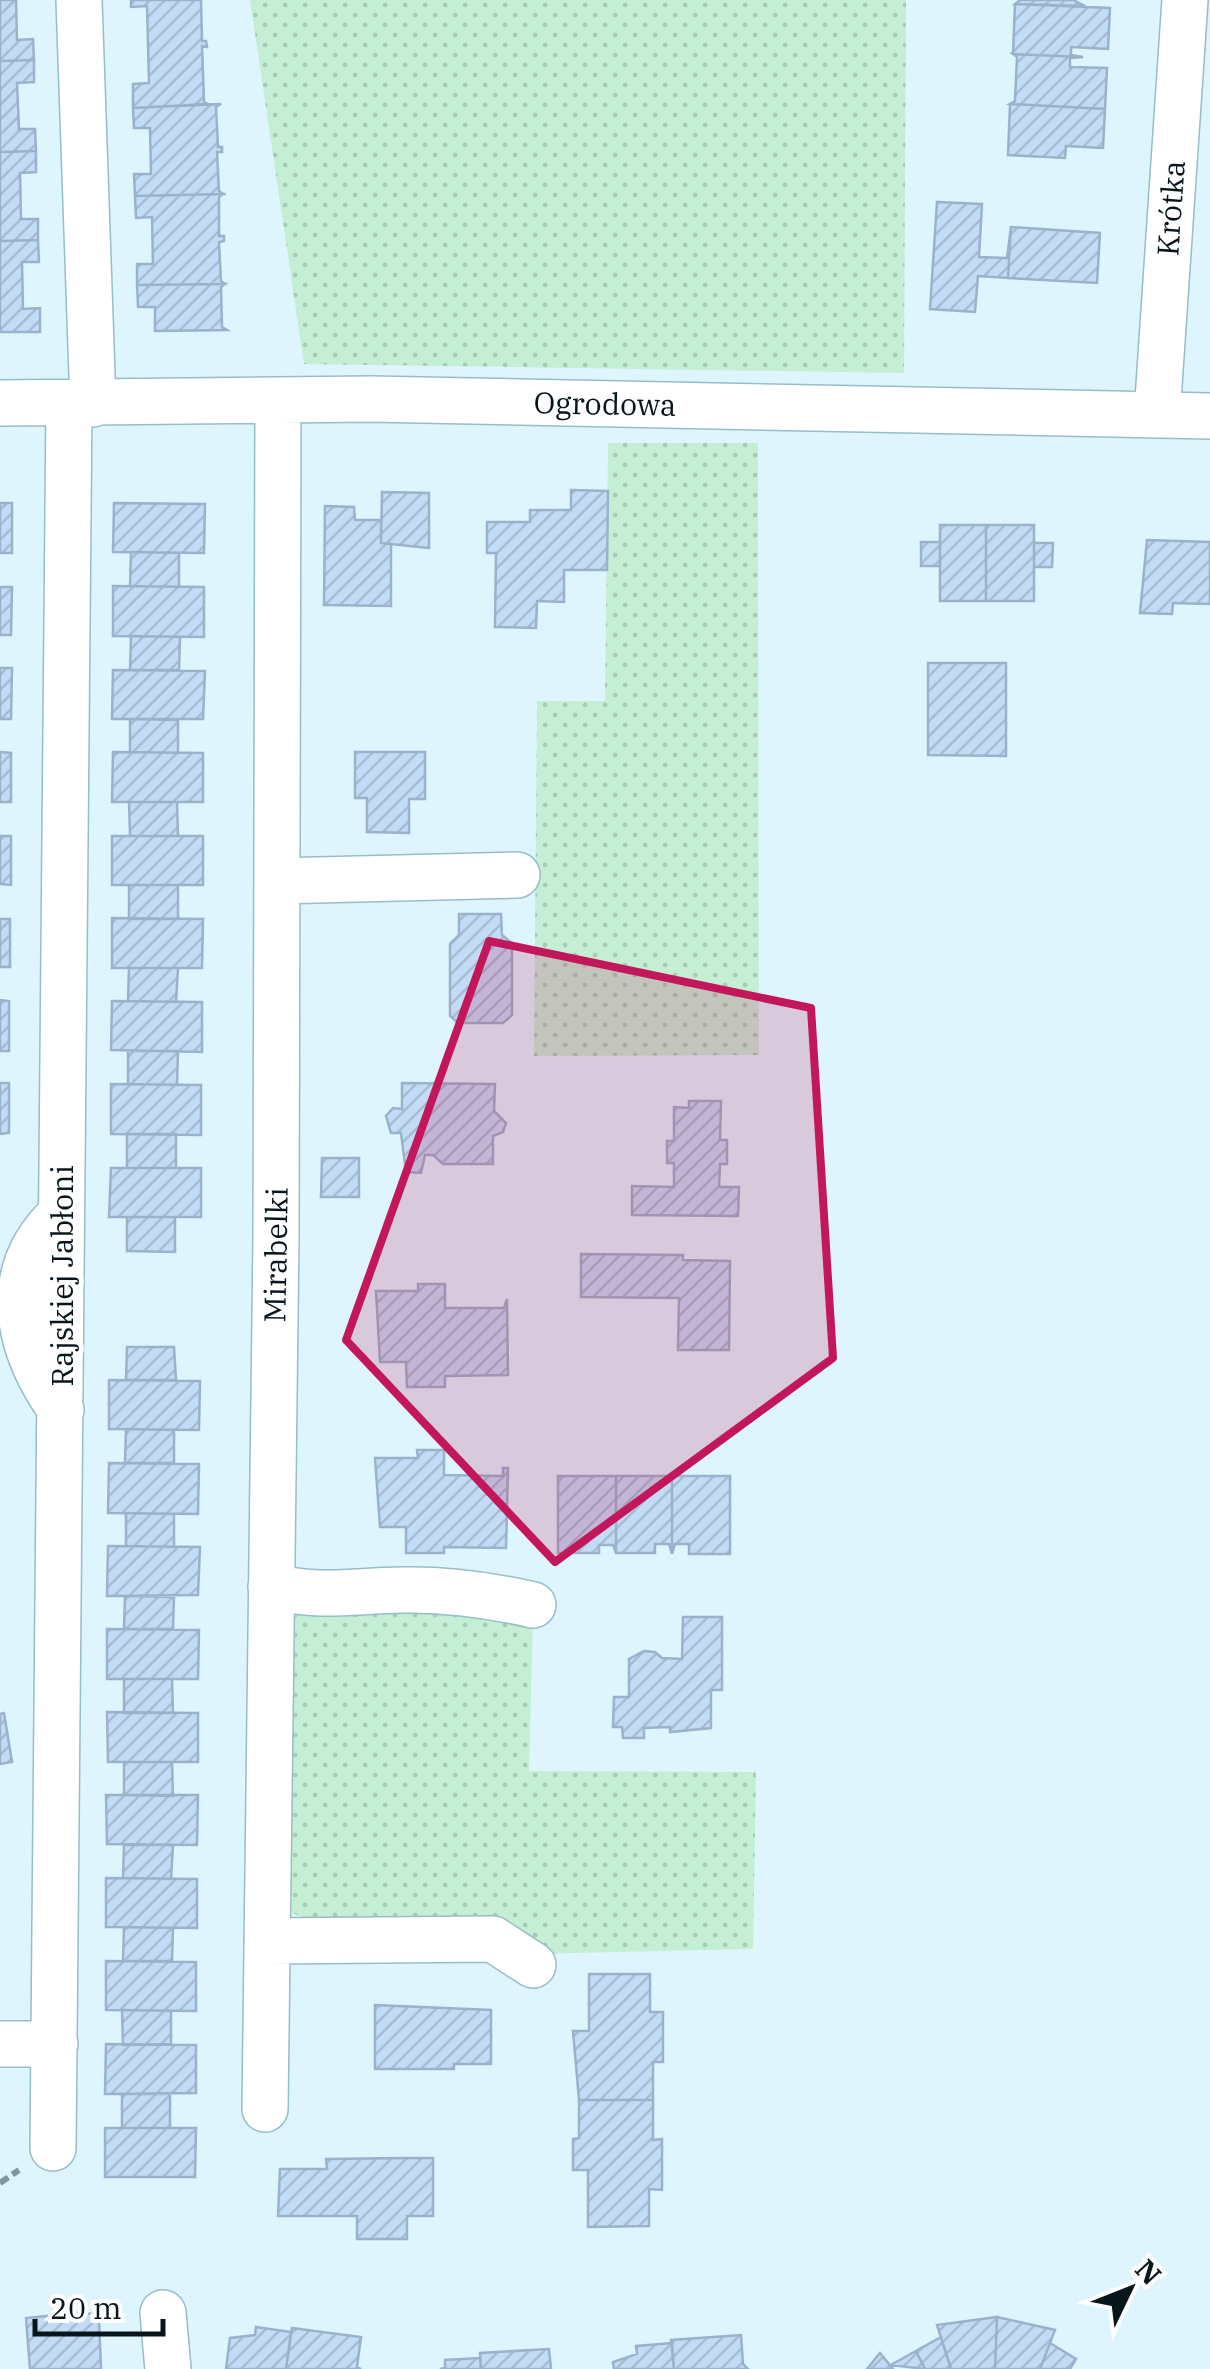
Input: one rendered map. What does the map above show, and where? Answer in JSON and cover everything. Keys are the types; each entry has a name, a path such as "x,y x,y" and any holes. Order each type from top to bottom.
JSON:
{"street":[{"name":"Rajskiej Jabłoni","path":"53,2148 61,1410 41,1382 24,1343 22,1278 32,1245 62,1214 81,404 79,0"},
{"name":"Krótka","path":"1157,415 1184,0"},
{"name":"Ogrodowa","path":"0,404 466,400 1210,416"},
{"name":"Mirabelki","path":"265,2109 278,402"},
{"path":"277,881 517,875"},
{"path":"271,1587 320,1597 402,1590 483,1594 533,1605"},
{"path":"267,1941 493,1939 534,1965"},
{"path":"0,2044 55,2044"},
{"path":"162,2313 168,2369"}],"highlighted area":[{"path":"489,941 811,1008 833,1358 555,1562 346,1340"}],"green space":[{"path":"250,0 906,0 904,373 304,364"},
{"path":"608,443 758,443 759,1055 534,1056 537,701 605,701"},
{"path":"320,1606 533,1619 529,1771 756,1772 753,1949 531,1954 310,1920 292,1913 287,1619"}],"building":[{"path":"0,0 16,0 17,40 33,39 34,60 0,61"},
{"path":"131,0 201,0 202,41 206,41 207,47 202,46 204,102 208,104 133,108 133,84 149,83 147,6 131,7"},
{"path":"1020,0 1073,0 1085,6 1015,4"},
{"path":"1015,4 1110,8 1108,49 1071,47 1071,55 1083,57 1013,54"},
{"path":"1013,54 1083,57 1070,58 1070,67 1107,68 1105,109 1010,104 1015,101 1017,57"},
{"path":"34,60 34,82 17,83 19,129 35,129 36,151 0,152 0,61"},
{"path":"221,104 216,107 218,147 222,147 222,152 217,152 219,191 223,194 135,196 134,174 151,174 150,128 134,128 133,108"},
{"path":"1010,104 1105,109 1103,148 1066,146 1065,158 1008,155"},
{"path":"36,151 36,172 20,173 21,219 38,219 38,240 0,241 0,152"},
{"path":"223,194 219,197 219,236 224,236 224,241 219,242 221,281 225,284 137,285 137,264 153,264 152,217 136,218 135,196"},
{"path":"937,202 982,204 979,257 1007,258 1011,227 1008,278 978,276 975,312 930,309"},
{"path":"1011,227 1100,233 1097,283 1008,278"},
{"path":"38,240 39,262 22,262 23,309 40,308 40,332 0,332 0,241"},
{"path":"225,284 221,287 222,327 227,330 155,331 155,307 138,307 137,285"},
{"path":"571,490 608,491 607,570 564,570 564,602 537,601 536,628 495,627 496,553 487,553 487,522 530,522 530,510 571,510"},
{"path":"382,492 429,493 429,548 381,543"},
{"path":"0,503 12,503 12,553 0,553"},
{"path":"114,503 205,504 204,553 113,552"},
{"path":"325,506 354,507 355,520 381,520 381,543 391,544 391,606 324,605"},
{"path":"940,525 986,525 986,601 940,601"},
{"path":"986,525 1034,525 1034,601 986,601"},
{"path":"1147,540 1210,542 1210,604 1173,603 1172,614 1140,613"},
{"path":"921,542 940,542 940,566 921,566"},
{"path":"1034,543 1053,543 1052,567 1034,567"},
{"path":"131,552 179,553 179,587 130,586"},
{"path":"113,586 204,587 204,637 113,636"},
{"path":"0,587 12,587 11,635 0,635"},
{"path":"131,636 180,637 179,670 130,670"},
{"path":"928,663 1006,663 1006,756 928,755"},
{"path":"0,668 12,668 11,719 0,719"},
{"path":"113,670 205,671 203,719 112,719"},
{"path":"130,719 178,720 178,753 130,752"},
{"path":"0,752 11,753 11,802 0,802"},
{"path":"113,752 203,753 203,802 112,802"},
{"path":"355,752 425,752 425,799 409,799 409,833 367,832 367,798 355,798"},
{"path":"129,802 177,802 178,836 130,836"},
{"path":"0,836 11,836 11,885 0,884"},
{"path":"112,836 203,836 203,885 112,885"},
{"path":"129,885 178,885 178,919 129,919"},
{"path":"459,914 501,914 502,935 512,943 512,1015 503,1023 458,1023 450,1016 450,944 459,935"},
{"path":"112,918 203,919 202,968 112,968"},
{"path":"0,919 10,919 10,967 0,967"},
{"path":"129,968 178,968 176,1002 128,1001"},
{"path":"0,1000 9,1001 9,1051 0,1051"},
{"path":"112,1001 202,1002 202,1052 111,1050"},
{"path":"128,1051 178,1051 177,1085 128,1084"},
{"path":"0,1083 9,1083 9,1133 0,1134"},
{"path":"402,1083 495,1084 494,1111 506,1123 503,1132 493,1136 493,1164 443,1164 433,1155 425,1155 421,1173 406,1172 401,1133 391,1133 386,1116 393,1108 402,1109"},
{"path":"111,1084 201,1085 201,1135 111,1134"},
{"path":"689,1101 721,1101 720,1140 727,1140 727,1164 720,1164 719,1187 739,1187 738,1216 632,1215 632,1186 674,1187 674,1163 667,1163 667,1141 674,1141 674,1107 689,1108"},
{"path":"127,1134 176,1134 176,1168 127,1168"},
{"path":"322,1158 359,1158 359,1197 321,1197"},
{"path":"111,1168 201,1168 201,1217 109,1217"},
{"path":"127,1217 175,1217 175,1252 127,1251"},
{"path":"581,1254 683,1255 683,1260 730,1261 729,1350 678,1350 679,1298 581,1297"},
{"path":"418,1284 445,1284 445,1308 504,1308 507,1299 508,1375 445,1376 445,1387 407,1387 406,1362 380,1362 376,1291 418,1291"},
{"path":"127,1347 174,1347 176,1380 126,1380"},
{"path":"109,1380 200,1381 199,1430 109,1429"},
{"path":"126,1429 174,1430 174,1463 125,1463"},
{"path":"417,1450 444,1450 444,1475 503,1476 503,1468 508,1468 506,1548 444,1547 444,1553 406,1553 406,1527 380,1527 375,1458 418,1458"},
{"path":"109,1463 199,1464 198,1514 108,1513"},
{"path":"558,1476 616,1476 616,1553 613,1545 599,1545 599,1553 558,1553"},
{"path":"616,1476 672,1476 672,1554 669,1544 655,1544 655,1553 616,1553"},
{"path":"672,1476 730,1476 730,1554 689,1554 689,1544 675,1544 672,1554"},
{"path":"126,1513 174,1514 174,1547 126,1546"},
{"path":"108,1546 200,1547 198,1595 107,1596"},
{"path":"125,1596 174,1597 173,1629 124,1629"},
{"path":"683,1617 722,1617 722,1690 711,1690 711,1728 670,1732 670,1727 644,1728 644,1738 623,1738 622,1727 613,1727 614,1697 629,1697 629,1659 644,1651 655,1652 662,1658 682,1659"},
{"path":"107,1629 199,1630 198,1679 107,1679"},
{"path":"124,1679 172,1679 173,1713 124,1713"},
{"path":"107,1712 198,1713 198,1762 108,1762"},
{"path":"4,1713 12,1762 0,1764 0,1714"},
{"path":"124,1762 172,1762 173,1796 124,1795"},
{"path":"106,1795 198,1795 197,1845 107,1844"},
{"path":"124,1845 173,1845 171,1879 123,1878"},
{"path":"106,1878 197,1879 197,1928 106,1927"},
{"path":"124,1927 173,1928 172,1961 123,1961"},
{"path":"106,1961 196,1962 196,2011 106,2010"},
{"path":"589,1974 650,1974 650,2012 663,2012 663,2062 653,2062 653,2100 579,2100 573,2031 589,2031"},
{"path":"375,2005 491,2010 491,2064 454,2064 454,2069 375,2069"},
{"path":"122,2010 171,2011 171,2044 123,2045"},
{"path":"106,2044 196,2045 196,2093 105,2094"},
{"path":"122,2094 170,2094 170,2128 122,2128"},
{"path":"579,2100 653,2100 653,2140 662,2139 662,2190 649,2189 649,2226 588,2227 588,2170 573,2170 573,2139 579,2138"},
{"path":"105,2128 196,2128 195,2177 105,2177"},
{"path":"433,2158 433,2216 407,2216 407,2239 357,2239 357,2216 278,2216 280,2169 327,2169 326,2159"},
{"path":"56,2311 92,2314 93,2320 99,2320 101,2369 30,2369 26,2318 56,2315"},
{"path":"997,2317 1055,2330 1040,2369 995,2369"},
{"path":"997,2317 995,2369 951,2369 937,2325"},
{"path":"256,2327 291,2332 286,2369 226,2369 230,2338 255,2335"},
{"path":"292,2328 361,2337 357,2367 361,2369 286,2369"},
{"path":"741,2335 743,2364 748,2369 674,2369 671,2340"},
{"path":"941,2337 951,2369 925,2369 916,2351"},
{"path":"672,2343 674,2369 614,2369 613,2362 637,2354 636,2346"},
{"path":"1050,2343 1076,2359 1070,2369 1040,2369"},
{"path":"549,2349 551,2369 481,2369 480,2353"},
{"path":"916,2351 925,2369 891,2365"},
{"path":"880,2353 893,2369 867,2369"},
{"path":"480,2358 481,2369 440,2369 445,2368 445,2360"}]}
